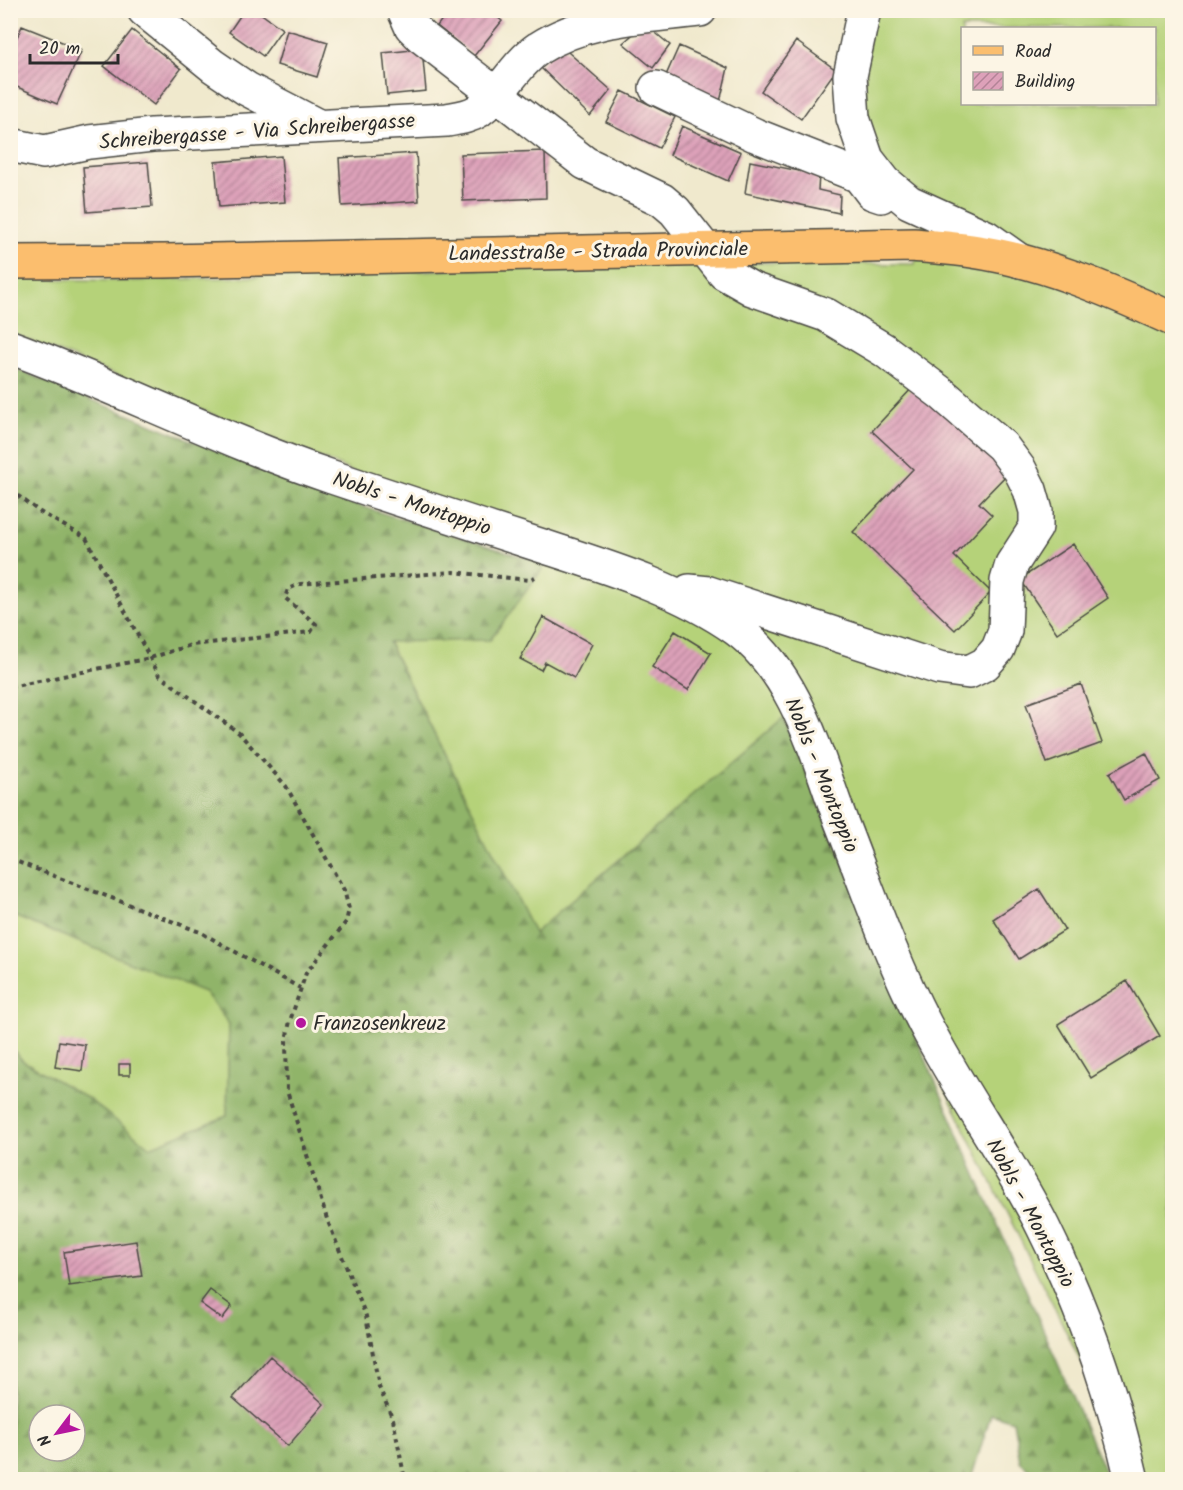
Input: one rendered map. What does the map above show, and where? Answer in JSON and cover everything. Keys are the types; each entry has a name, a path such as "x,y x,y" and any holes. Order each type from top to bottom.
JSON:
{"main road":[{"name":"Landesstraße - Strada Provinciale","path":"10,261 165,261 913,245 973,251 1020,261 1108,289 1173,319"}],"street":[{"path":"144,10 213,66 247,88 318,126"},
{"path":"404,10 411,26 585,163 662,200 675,211 716,264 737,282 826,315 884,350 941,393 1002,446 1020,470 1036,511 1036,526 1012,564 1007,581 1005,631 998,649 985,664 969,672 939,668 709,593 684,591 674,595"},
{"name":"Schreibergasse - Via Schreibergasse","path":"10,145 44,152 119,138 447,120 467,116 487,104 527,57 556,38 574,30 593,24 700,10"},
{"path":"864,10 850,69 853,118 867,159 885,182 909,202"},
{"path":"656,88 755,135 859,176 872,193 909,202 986,237 1020,261"},
{"name":"Nobls - Montoppio","path":"10,347 206,429 327,475 572,555 674,595 735,628 758,647 775,669 797,708 871,899 925,1023 1037,1216 1074,1295 1099,1360 1132,1479"}],"path":[{"path":"10,490 40,512 86,538 159,675 239,733 286,786 344,891 349,909 346,922 315,959 300,988 286,1040 287,1091 327,1219 366,1316 379,1387 393,1419 405,1479"},
{"path":"10,687 150,658 191,645 311,632 316,624 285,598 288,589 300,584 453,572 529,580 572,555"},
{"path":"10,859 200,932 300,988"}],"green space":[{"path":"872,11 1172,11 1172,1479 1140,1479 897,993 783,719 534,934 388,641 490,640 546,564 338,465 11,333 11,278 127,281 670,262 915,264 927,197 888,172 861,117"},
{"path":"11,367 331,497 546,564 490,640 388,642 534,933 783,718 897,993 1108,1479 1040,1479 1020,1461 1013,1421 991,1414 971,1479 11,1479 10,1047 23,1061 87,1098 150,1147 227,1116 229,1024 205,992 11,915"},
{"path":"11,915 205,992 229,1024 227,1116 150,1147 87,1098 23,1061 11,1047"}],"building":[{"path":"244,10 256,10 282,29 263,56 229,32"},
{"path":"449,10 489,10 502,21 474,56 437,26"},
{"path":"645,24 670,45 653,68 623,43"},
{"path":"22,26 82,50 57,104 10,84 10,53"},
{"path":"132,30 181,69 154,105 104,66"},
{"path":"287,30 328,42 317,77 277,65"},
{"path":"796,41 836,70 801,119 761,91"},
{"path":"560,45 611,90 590,116 539,66"},
{"path":"679,46 728,68 719,106 664,80"},
{"path":"422,49 426,91 387,95 383,53"},
{"path":"622,91 675,117 659,148 606,122"},
{"path":"682,126 741,152 728,181 670,155"},
{"path":"545,151 546,198 463,201 461,154"},
{"path":"416,153 419,201 342,206 339,158"},
{"path":"281,156 285,202 219,207 215,162"},
{"path":"750,161 819,175 818,190 840,195 839,213 745,193"},
{"path":"148,162 152,207 87,212 83,167"},
{"path":"914,386 1013,468 979,503 992,515 954,556 991,592 955,630 853,532 913,469 872,431"},
{"path":"1073,544 1108,598 1057,633 1020,579"},
{"path":"543,617 592,644 574,678 545,662 541,670 520,659"},
{"path":"675,631 711,653 688,690 652,667"},
{"path":"1081,684 1102,743 1047,763 1026,704"},
{"path":"1146,753 1160,780 1124,800 1109,773"},
{"path":"1039,889 1065,930 1019,959 993,919"},
{"path":"1127,981 1160,1036 1091,1078 1058,1024"},
{"path":"59,1041 85,1045 82,1071 55,1067"},
{"path":"119,1064 130,1064 130,1075 119,1075"},
{"path":"136,1241 142,1276 69,1286 64,1252"},
{"path":"210,1290 232,1306 222,1319 200,1303"},
{"path":"270,1356 324,1404 288,1446 233,1398"}],"place":[{"name":"Franzosenkreuz","path":"301,1023"}]}
